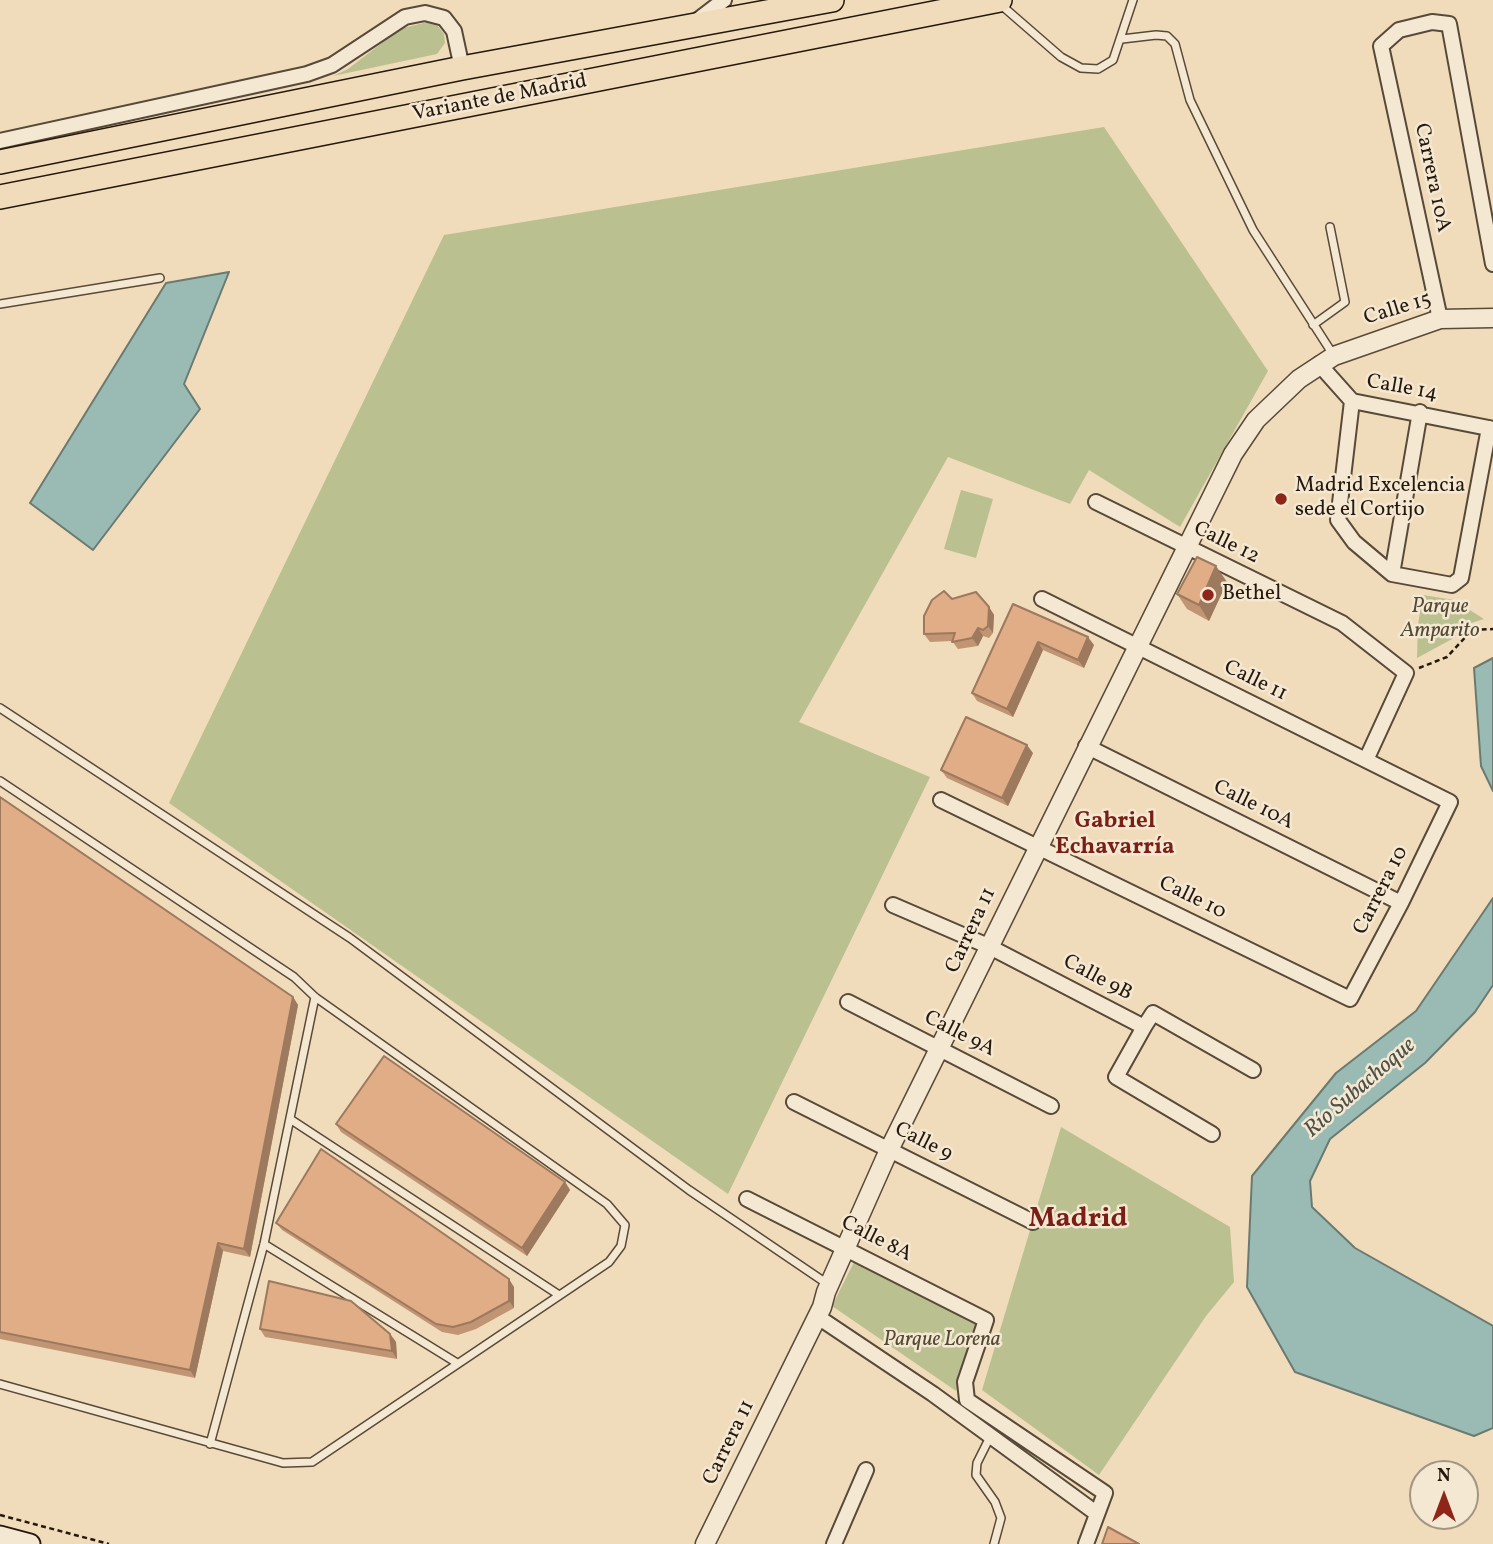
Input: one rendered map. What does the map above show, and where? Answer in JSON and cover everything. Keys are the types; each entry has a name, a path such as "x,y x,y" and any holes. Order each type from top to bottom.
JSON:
{"main road":[{"name":"Variante de Madrid","path":"0,162 462,68 686,29 832,0"},
{"name":"Variante de Madrid","path":"0,197 998,0"},
{"path":"0,1536 30,1544"}],"street":[{"path":"686,29 724,0"},
{"path":"0,141 307,74 332,65 405,17 425,13 444,18 454,31 462,68"},
{"name":"Carrera 10A","path":"1440,319 1381,46 1399,30 1432,22 1450,24 1493,264"},
{"name":"Calle 15","path":"1326,360 1440,319 1493,318"},
{"name":"Calle 14","path":"1326,360 1352,401 1420,412 1491,428"},
{"name":"Carrera 11","path":"705,1544 818,1317 889,1150 1086,746 1233,454 1255,420 1326,360"},
{"path":"1352,401 1338,520 1366,554 1391,574 1452,585 1461,578 1491,428"},
{"path":"1391,574 1420,412"},
{"name":"Calle 12","path":"1096,502 1342,623 1406,673"},
{"name":"Calle 11","path":"1042,599 1450,802"},
{"path":"1367,760 1406,673"},
{"name":"Calle 10A","path":"1086,746 1401,903"},
{"name":"Calle 10","path":"941,800 1350,999"},
{"name":"Carrera 10","path":"1350,999 1450,802"},
{"name":"Calle 9B","path":"893,905 989,946 1144,1027 1153,1013 1252,1070"},
{"name":"Calle 9A","path":"848,1002 1051,1107"},
{"path":"1144,1027 1116,1077 1212,1134"},
{"name":"Calle 9","path":"794,1101 1033,1222"},
{"name":"Calle 8A","path":"747,1199 986,1320 965,1382 967,1400 1105,1493 1096,1513"},
{"path":"818,1317 1096,1513 1086,1544"},
{"path":"834,1544 866,1470"}],"lane":[{"path":"998,0 1061,57 1081,68 1098,69 1113,60 1133,0"},
{"path":"1122,39 1167,36 1175,44 1190,100 1252,230 1313,324 1326,360"},
{"path":"1313,324 1345,302 1330,227"},
{"path":"0,304 160,278"},
{"path":"0,708 350,938 688,1190 830,1285"},
{"path":"0,781 294,977 315,997 607,1204 625,1225 621,1246 609,1262 312,1462 283,1463 0,1384"},
{"path":"210,1444 264,1244 315,997"},
{"path":"290,1119 559,1295"},
{"path":"264,1244 457,1363"},
{"path":"990,1437 977,1463 976,1475 995,1502 1001,1518 994,1544"}],"path":[{"path":"1406,673 1447,657 1472,630 1493,629"},
{"path":"0,1515 109,1544"}],"green space":[{"path":"427,22 438,26 444,34 445,43 437,54 333,76 348,69 400,29"},
{"path":"1104,127 1268,371 1180,527 1089,470 1070,504 948,457 799,722 930,777 728,1194 169,803 444,235"},
{"path":"961,490 993,499 976,558 944,549"},
{"name":"Parque Amparito","path":"1423,595 1454,600 1484,619 1468,624 1454,638 1417,658 1418,624"},
{"path":"1061,1127 1230,1227 1234,1282 1206,1316 1099,1475 982,1390"},
{"name":"Parque Lorena","path":"854,1262 983,1326 956,1391 832,1306"}],"water":[{"path":"229,272 184,384 200,409 93,550 30,503 166,283"},
{"path":"1493,658 1493,791 1481,766 1474,668"},
{"name":"Río Subachoque","path":"1493,898 1493,985 1475,1012 1425,1063 1330,1139 1310,1181 1312,1207 1355,1248 1493,1326 1493,1428 1474,1436 1295,1372 1247,1287 1252,1176 1336,1073 1416,1011"}],"building":[{"path":"1197,557 1216,566 1199,605 1177,594"},
{"path":"944,591 952,599 976,592 989,607 988,626 983,630 978,628 972,638 952,642 955,633 924,634 924,616 932,600"},
{"path":"1013,604 1088,637 1078,660 1038,642 1007,709 972,693"},
{"path":"966,717 1027,745 1002,798 941,770"},
{"path":"0,797 293,997 244,1249 218,1243 190,1370 0,1332"},
{"path":"384,1056 565,1182 522,1248 336,1124"},
{"path":"321,1149 509,1279 509,1301 471,1322 453,1327 436,1324 276,1223"},
{"path":"269,1281 351,1301 390,1334 392,1351 260,1329"},
{"path":"1108,1527 1139,1544 1102,1544"}],"place":[{"name":"Madrid Excelencia sede el Cortijo","path":"1281,499"},
{"name":"Bethel","path":"1208,595"}],"district":[{"name":"Gabriel Echavarría","path":"1115,836"},
{"name":"Madrid","path":"1078,1221"}]}
